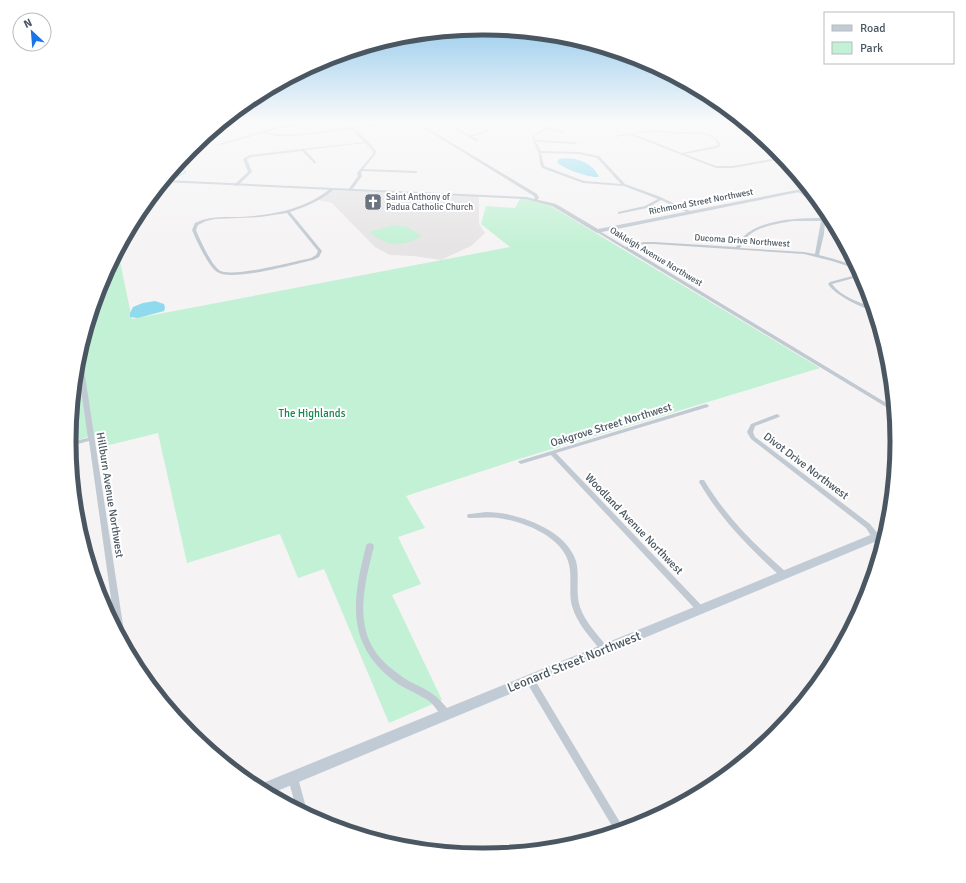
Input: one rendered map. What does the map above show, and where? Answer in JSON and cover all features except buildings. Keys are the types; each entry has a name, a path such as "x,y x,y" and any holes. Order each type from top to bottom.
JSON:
{"main road":[{"name":"Leonard Street Northwest","path":"270,787 784,575 878,539"}],"street":[{"path":"236,185 250,172 246,163"},
{"path":"350,190 360,176 359,173 367,163"},
{"path":"171,181 332,190 507,196 535,200 537,198 536,195 483,163"},
{"path":"542,163 551,170 584,182 624,185 661,198 670,203 671,206 687,213"},
{"path":"604,163 624,185"},
{"path":"705,163 722,167 733,167 754,163"},
{"path":"361,170 416,172"},
{"path":"287,211 320,251 318,256 312,259 242,274 223,274 216,270 194,230 196,224 211,219 250,217 287,211 318,200 332,190"},
{"name":"Richmond Street Northwest","path":"597,231 802,190"},
{"path":"799,191 805,194"},
{"path":"619,213 646,207 661,198"},
{"name":"Oakleigh Avenue Northwest","path":"535,200 554,205 888,406"},
{"path":"738,248 745,237 759,228 786,222 823,219"},
{"path":"817,255 824,221"},
{"name":"Ducoma Drive Northwest","path":"625,248 644,243 654,243 790,252 817,255 850,266"},
{"path":"855,277 830,284 832,289 866,307"},
{"name":"Hillburn Avenue Northwest","path":"82,376 119,622"},
{"name":"Oakgrove Street Northwest","path":"522,462 706,406"},
{"name":"Divot Drive Northwest","path":"777,416 752,425 750,432 753,438 868,526 879,536"},
{"path":"76,443 91,439"},
{"name":"Woodland Avenue Northwest","path":"552,453 701,610"},
{"path":"702,482 712,500 734,527 784,575"},
{"path":"470,516 501,516 518,520 548,534 565,548 571,560 575,602 579,613 605,650"},
{"path":"370,546 361,581 358,603 364,638 371,655 384,669 401,682 433,698 447,715"},
{"path":"530,680 617,825"},
{"path":"293,778 300,805"}],"shaded area":[{"path":"331,190 479,195 479,224 485,233 471,246 441,260 413,256 390,255 375,247 332,203 318,200"}],"green space":[{"name":"The Highlands","path":"520,199 527,199 549,205 820,368 519,459 406,496 425,528 398,537 421,584 392,595 442,700 389,723 324,569 298,578 280,534 187,563 158,433 97,448 96,435 76,440 80,388 90,336 107,286 120,259 132,319 510,247 481,224 486,206 515,208"},
{"path":"393,225 408,227 422,236 415,240 395,244 388,243 369,232"}],"water":[{"path":"558,163 586,163 592,167 599,177 589,176"},
{"path":"155,301 164,304 164,311 138,318 130,317 133,307 143,303"}],"waterway":[{"path":"173,179 186,172 182,168"}],"place":[{"name":"Saint Anthony of Padua Catholic Church","path":"373,202"}]}
